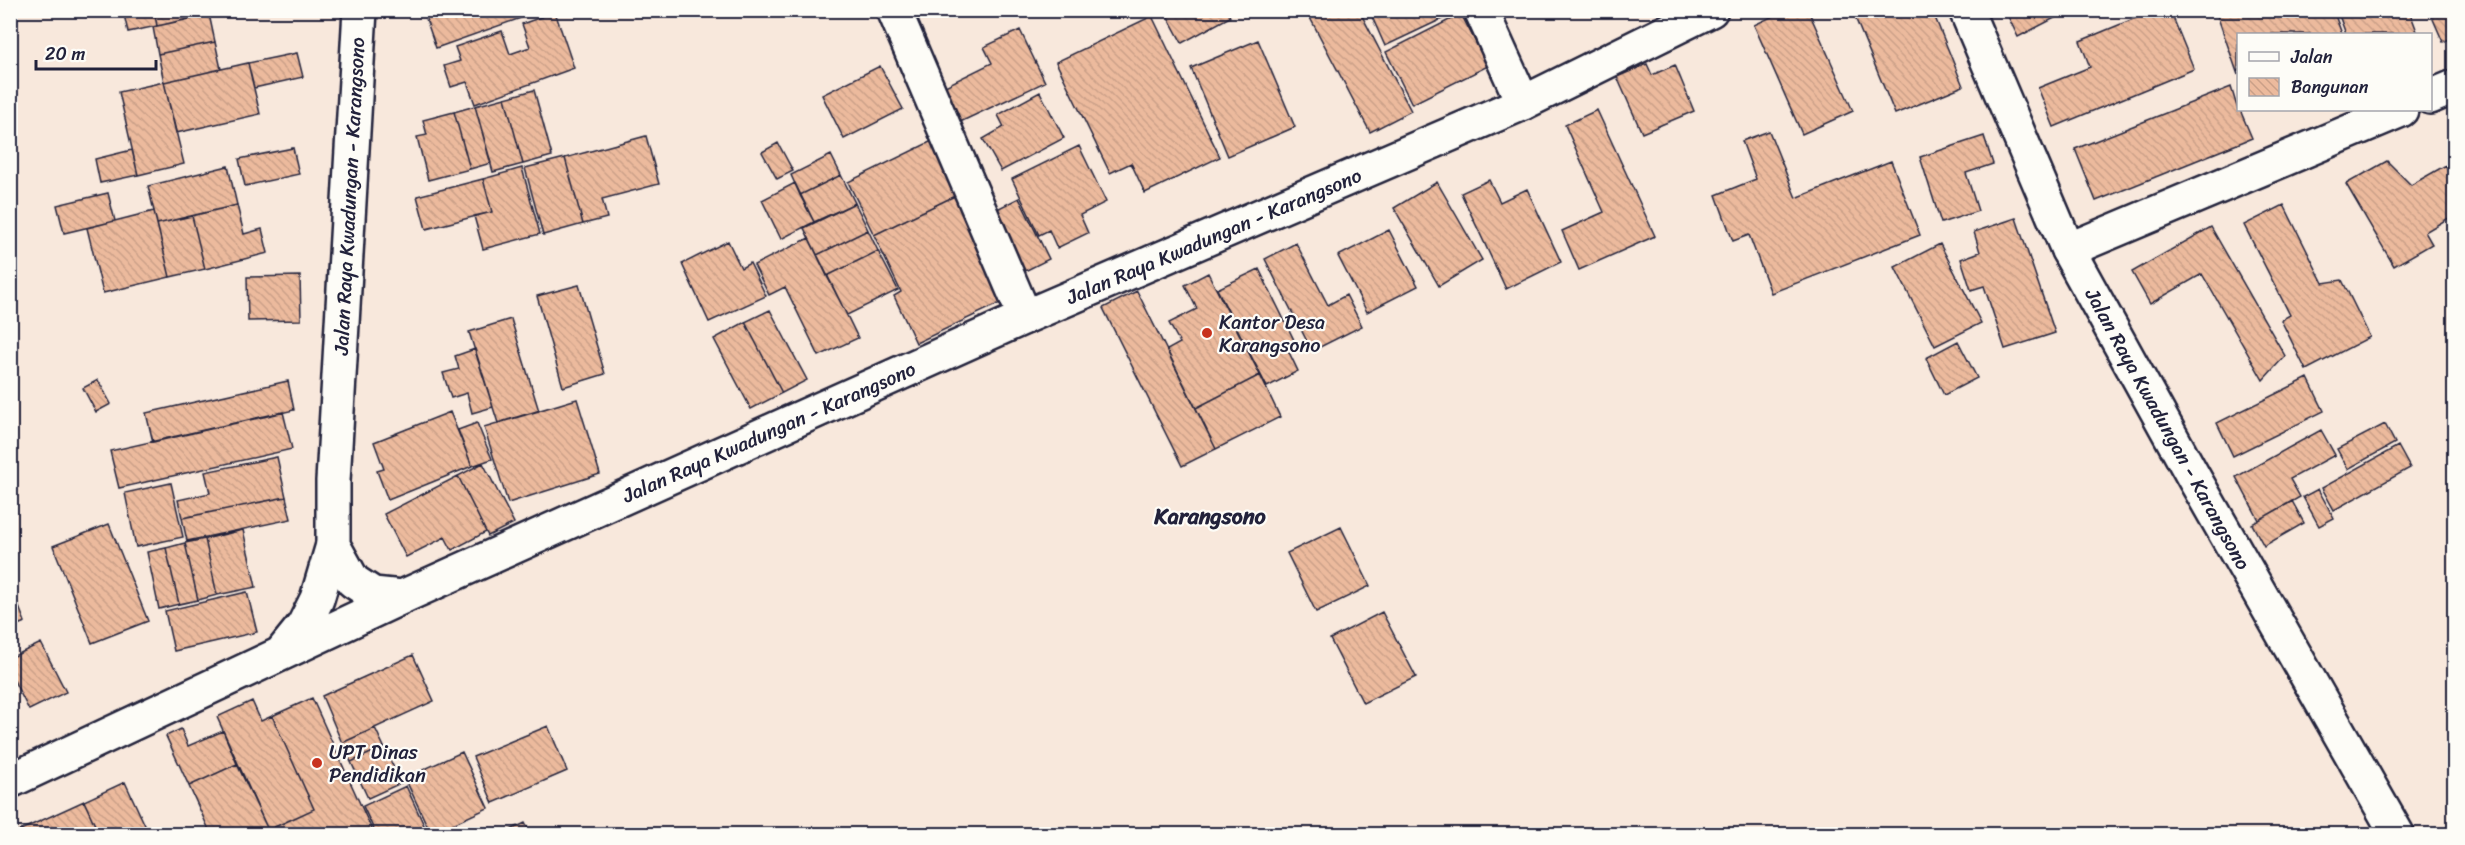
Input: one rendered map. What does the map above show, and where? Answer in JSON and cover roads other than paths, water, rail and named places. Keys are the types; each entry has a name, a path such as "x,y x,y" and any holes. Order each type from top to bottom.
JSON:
{"main road":[{"name":"Jalan Raya Kwadungan - Karangsono","path":"360,10 333,469 333,546 353,581 373,594 402,597 1025,317 1523,103 1711,10"},
{"path":"894,10 1025,317"},
{"path":"1481,10 1523,103"},
{"name":"Jalan Raya Kwadungan - Karangsono","path":"1966,10 2068,250 2194,478 2397,834"},
{"path":"2432,96 2454,87"},
{"path":"2068,250 2399,111"},
{"path":"281,655 304,625 317,599 333,546"},
{"path":"10,781 402,597"}],"place":[{"name":"Kantor Desa Karangsono","path":"1207,333"},
{"name":"UPT Dinas Pendidikan","path":"317,763"}],"district":[{"name":"Karangsono","path":"1210,516"}]}
